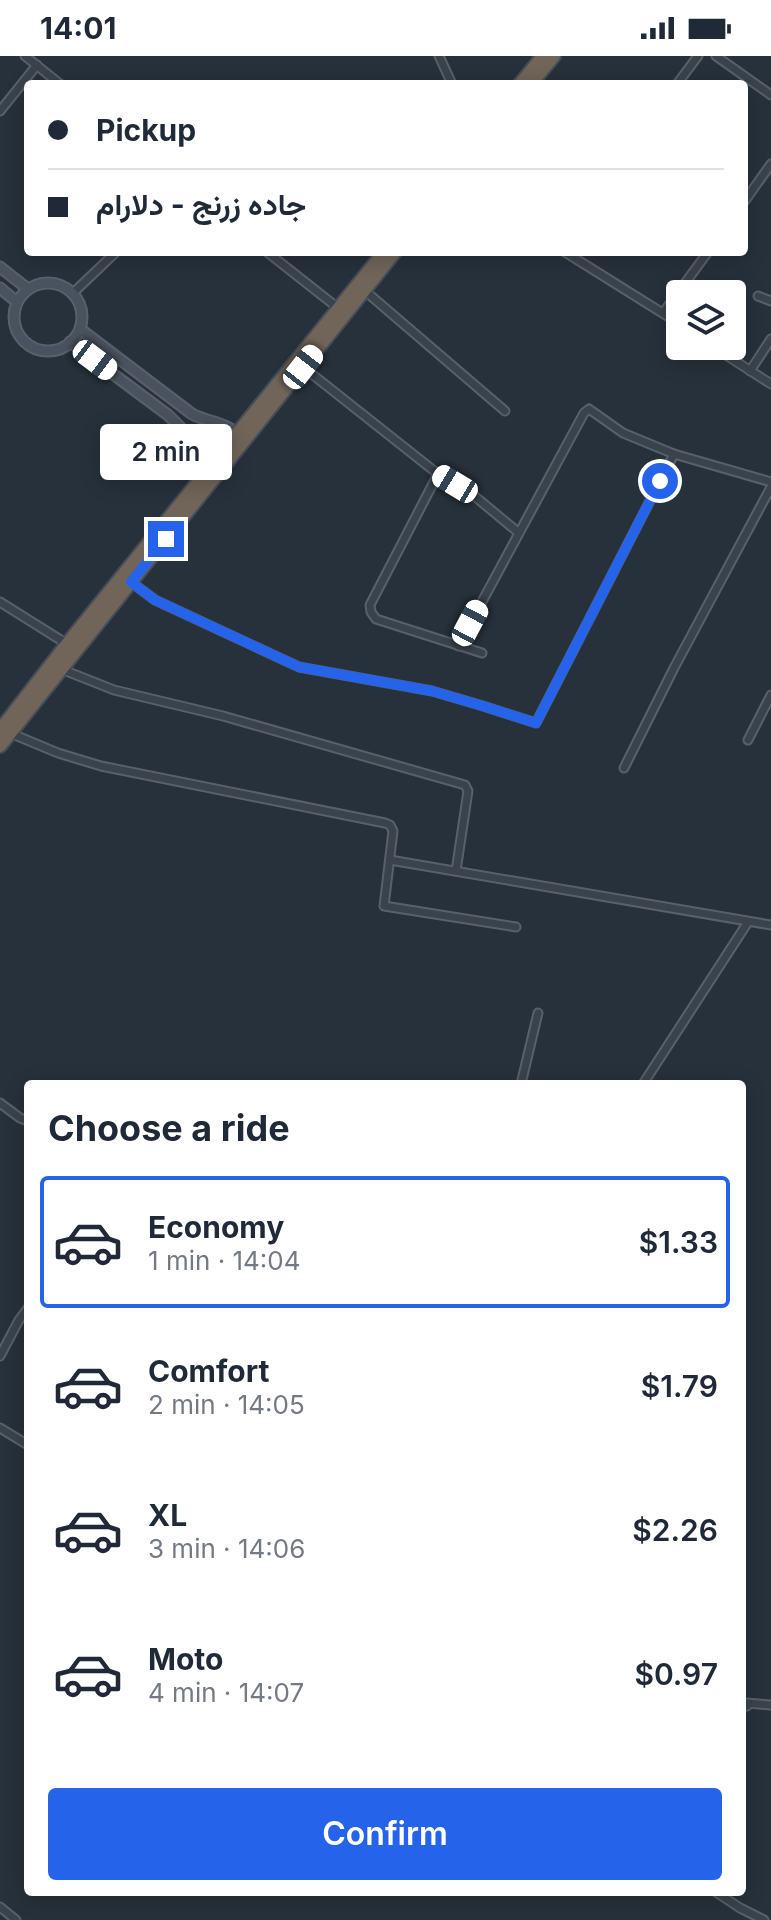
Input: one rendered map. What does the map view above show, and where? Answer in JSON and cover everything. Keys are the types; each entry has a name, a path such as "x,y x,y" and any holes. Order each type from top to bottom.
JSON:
{"highway":[{"path":"523,80 543,56"},
{"path":"534,80 554,56"},
{"path":"242,436 381,256"},
{"path":"57,666 67,644 303,367 392,256"},
{"path":"0,746 5,732 57,666 131,582 214,470"}],"street":[{"path":"25,56 55,80"},
{"path":"439,56 450,80"},
{"path":"680,80 698,56"},
{"path":"716,56 771,95"},
{"path":"25,80 37,65"},
{"path":"0,111 24,81"},
{"path":"748,196 771,164"},
{"path":"73,293 112,256"},
{"path":"272,256 338,308"},
{"path":"571,256 666,315"},
{"path":"663,313 705,256"},
{"path":"0,267 28,289"},
{"path":"43,283 59,284 73,293 82,307 82,324 75,339 62,349 46,351 30,346 16,326 17,302 28,289 43,283"},
{"path":"0,288 17,302"},
{"path":"364,290 505,411"},
{"path":"758,296 771,301"},
{"path":"80,329 192,414 223,423 242,436"},
{"path":"750,371 771,339"},
{"path":"70,342 168,415 181,428 196,454 214,470"},
{"path":"733,360 771,384"},
{"path":"303,367 438,474 472,494 519,533"},
{"path":"458,646 584,413 589,409 623,433 674,454 771,485 624,768"},
{"path":"131,582 155,600 299,667 432,691 536,723 674,454"},
{"path":"438,474 370,605 371,612 376,619 482,653"},
{"path":"0,602 67,644"},
{"path":"57,666 114,690 223,716 465,785 468,791 456,871"},
{"path":"748,740 771,695"},
{"path":"5,732 101,766 385,823 393,831 384,906 516,927"},
{"path":"390,860 771,925"},
{"path":"646,1080 748,922"},
{"path":"523,1080 538,1013"},
{"path":"0,1103 24,1120"},
{"path":"0,1356 24,1313"},
{"path":"19,1320 24,1322"},
{"path":"0,1428 24,1441"},
{"path":"746,1706 747,1703 771,1705"},
{"path":"722,1896 764,1920"},
{"path":"0,1907 16,1920"}],"route":[{"path":"166,539 131,582 155,600 299,667 432,691 536,723 660,481"}]}
